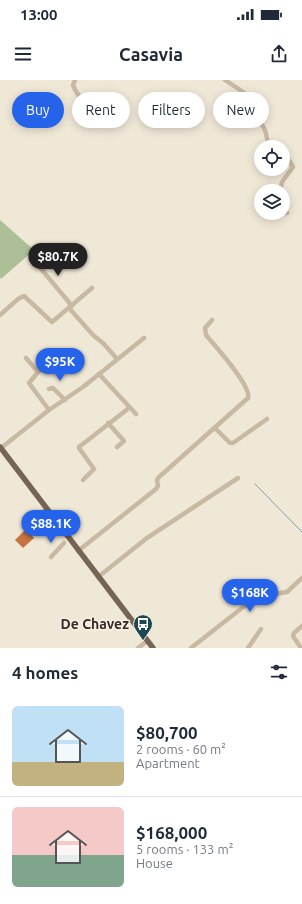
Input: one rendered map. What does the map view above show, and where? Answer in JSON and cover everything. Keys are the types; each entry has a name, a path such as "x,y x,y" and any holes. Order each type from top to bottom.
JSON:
{"main road":[{"path":"1,450 47,510 67,542 78,551 153,648"}],"street":[{"path":"75,80 73,85 76,92"},
{"path":"225,80 243,92 253,104 257,116 265,130 267,140"},
{"path":"290,162 293,167 290,171"},
{"path":"33,259 93,335 117,358"},
{"path":"0,315 24,296 52,322 92,288"},
{"path":"78,551 156,489 158,486 157,480 159,477 248,398 249,395 238,375 206,335 205,328 212,320"},
{"path":"1,450 50,410 144,338"},
{"path":"26,358 38,372"},
{"path":"48,363 29,383 50,410"},
{"path":"98,374 136,414"},
{"path":"49,389 56,389 65,400"},
{"path":"83,480 94,469 79,447 129,408"},
{"path":"215,428 232,444 267,419"},
{"path":"108,423 124,441 117,447"},
{"path":"98,577 147,538 238,478"},
{"path":"26,528 47,510"},
{"path":"51,557 67,542"},
{"path":"191,648 256,597 287,592 302,578"},
{"path":"302,626 294,633 294,636 302,648"},
{"path":"248,648 261,629"},
{"path":"138,648 147,641"}],"green space":[{"path":"0,220 34,250 1,279 0,277"}],"building":[{"path":"24,531 28,531 34,538 23,548 15,540"}],"waterway":[{"path":"255,484 302,532"}],"place":[{"name":"De Chavez","path":"143,641"}]}
